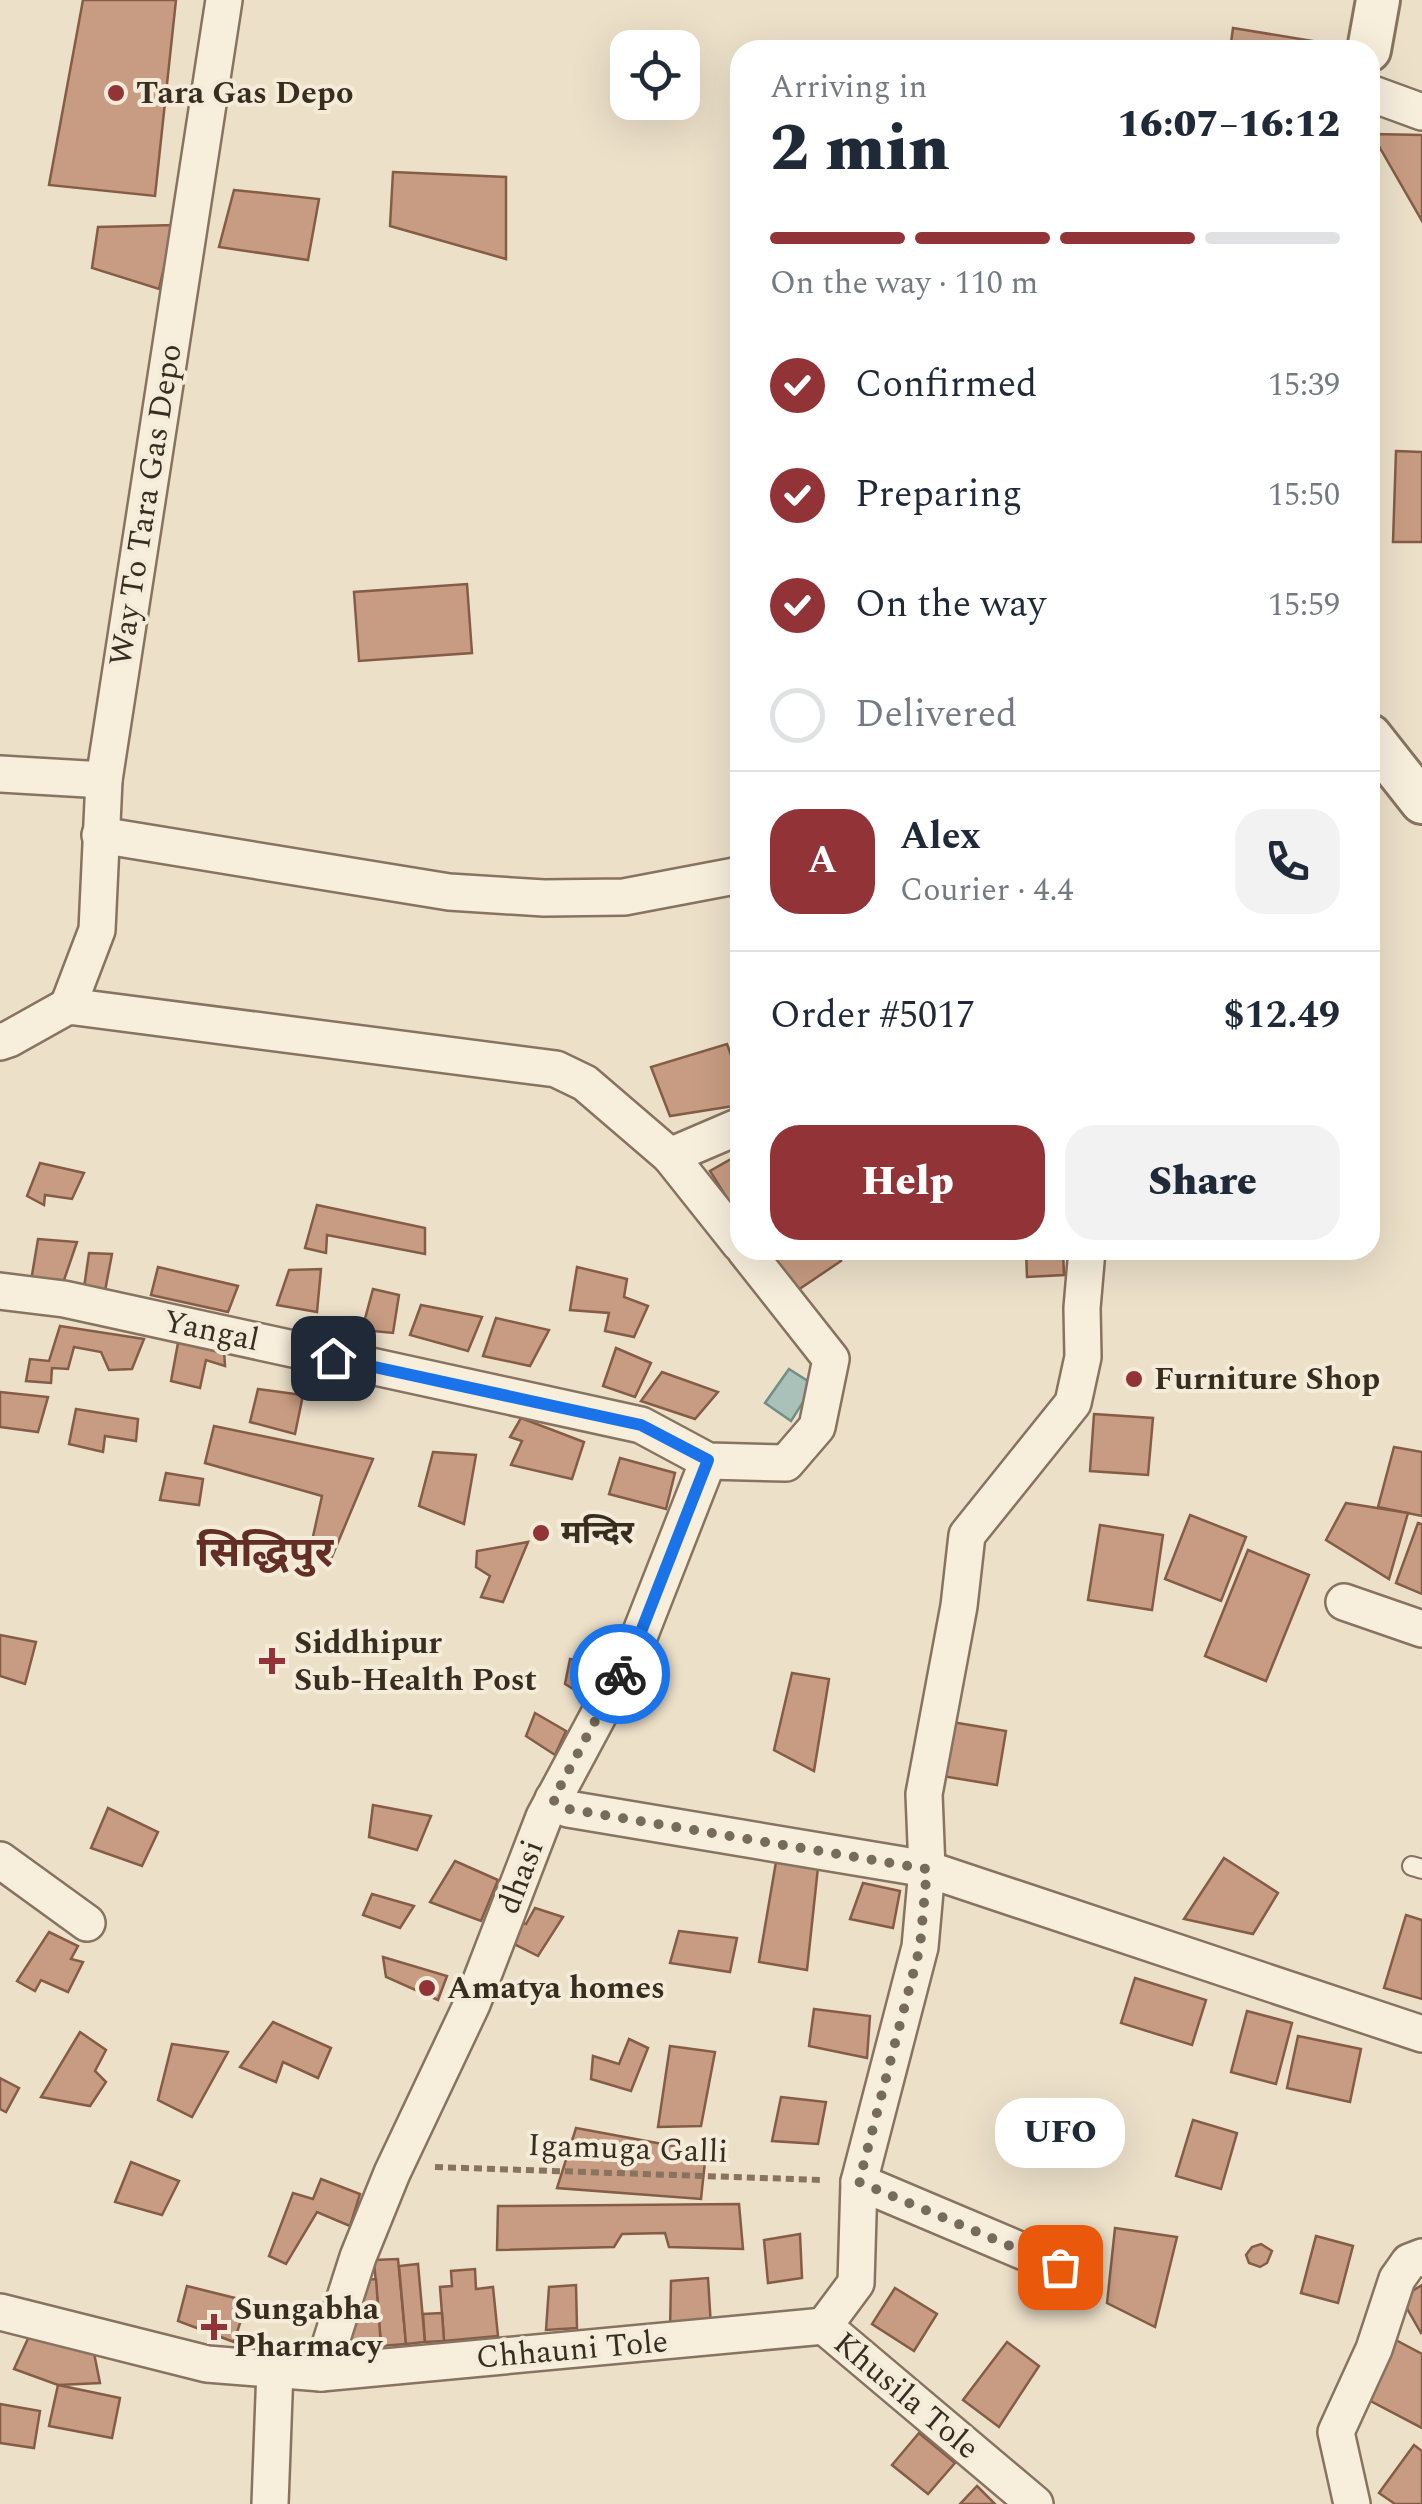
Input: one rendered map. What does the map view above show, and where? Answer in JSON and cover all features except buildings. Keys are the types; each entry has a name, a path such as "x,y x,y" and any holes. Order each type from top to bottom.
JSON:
{"street":[{"name":"Way To Tara Gas Depo","path":"68,1006 97,930 104,780 224,0"},
{"path":"1371,40 1378,0"},
{"path":"1380,96 1422,112"},
{"path":"1380,749 1422,802"},
{"path":"0,774 104,780"},
{"path":"100,835 449,892 544,898 624,896 730,877"},
{"path":"0,1042 68,1006 556,1069 585,1083 670,1156 730,1231"},
{"path":"670,1156 730,1130"},
{"path":"708,1460 786,1463 817,1427 831,1358 753,1260"},
{"path":"824,2326 856,2283 859,2182 920,1947 927,1869 924,1794 967,1535 1073,1404 1083,1357 1086,1260"},
{"name":"Yangal","path":"0,1291 64,1299 641,1425 708,1460"},
{"name":"dhasi","path":"321,2373 344,2298 395,2166 472,2004 544,1816 635,1647 708,1460"},
{"path":"1344,1602 1422,1629"},
{"path":"553,1800 568,1809 927,1869 1422,2034"},
{"path":"0,1860 87,1924"},
{"path":"859,2182 1060,2267"},
{"path":"1352,2504 1336,2432 1374,2350 1397,2280 1409,2262 1422,2256"},
{"name":"Chhauni Tole","path":"0,2312 207,2364 321,2373 824,2326"},
{"name":"Khusila Tole","path":"824,2326 1035,2504"},
{"path":"270,2504 275,2369"}],"path":[{"name":"Igamuga Galli","path":"395,2166 859,2182"}],"water":[{"path":"789,1369 814,1385 791,1421 765,1403"}],"way so far":[{"path":"620,1674 553,1800 568,1809 927,1869 920,1947 859,2182 1060,2267"}],"place":[{"name":"Tara Gas Depo","path":"116,93"},
{"name":"Furniture Shop","path":"1134,1379"},
{"name":"मन्दिर","path":"541,1533"},
{"name":"Siddhipur Sub-Health Post","path":"272,1661"},
{"name":"Amatya homes","path":"427,1988"},
{"name":"UFO","path":"1060,2267"},
{"name":"Sungabha Pharmacy","path":"214,2327"}],"district":[{"name":"सिद्धिपुर","path":"265,1553"}],"route":[{"path":"333,1358 641,1425 708,1460 635,1647 620,1674"}]}
